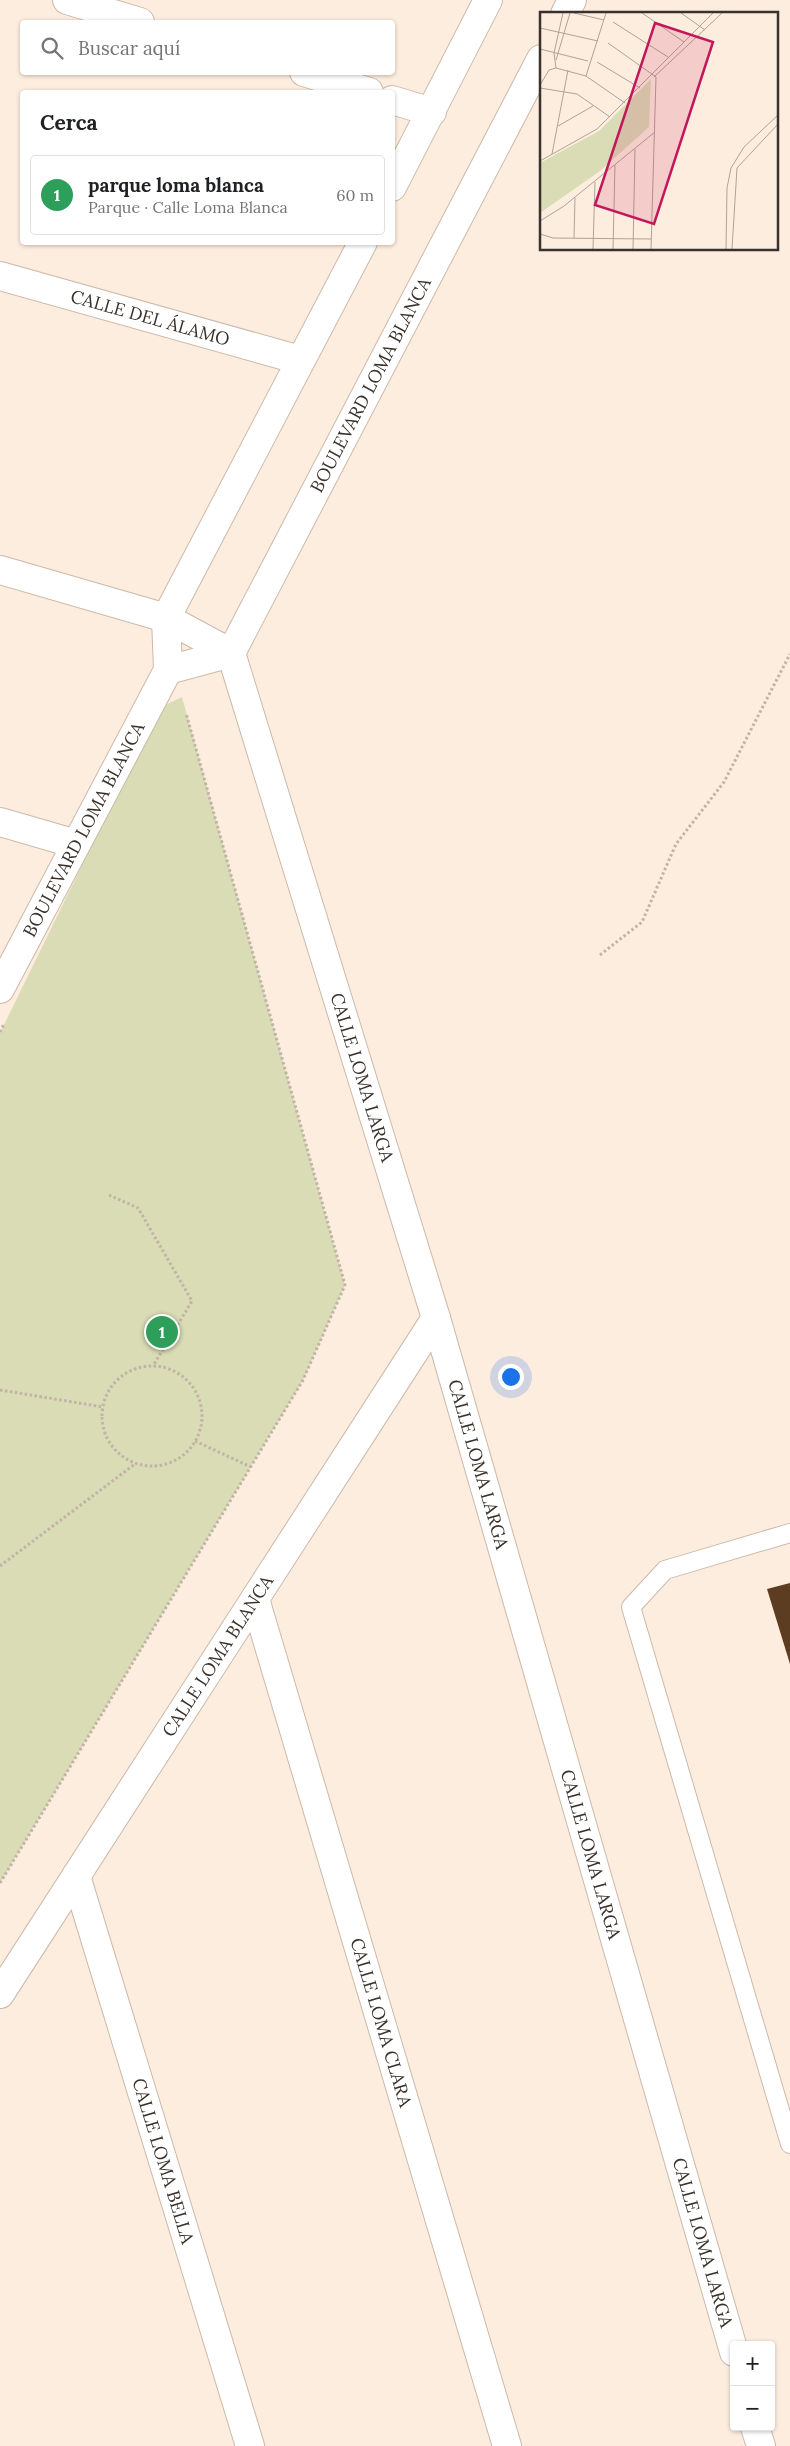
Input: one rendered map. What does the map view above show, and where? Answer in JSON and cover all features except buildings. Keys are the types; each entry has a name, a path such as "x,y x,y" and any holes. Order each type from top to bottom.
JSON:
{"street":[{"path":"67,0 133,20"},
{"path":"395,181 488,0"},
{"path":"566,12 572,0"},
{"name":"BOULEVARD LOMA BLANCA","path":"231,653 540,60"},
{"path":"314,75 362,90"},
{"path":"395,101 432,112"},
{"path":"231,653 168,670 166,618 361,245"},
{"name":"CALLE DEL ÁLAMO","path":"0,276 300,360"},
{"path":"0,570 166,618 231,653"},
{"name":"CALLE LOMA LARGA","path":"231,653 436,1318 731,2341"},
{"name":"BOULEVARD LOMA BLANCA","path":"0,989 168,670"},
{"path":"0,822 76,844"},
{"name":"CALLE LOMA BLANCA","path":"0,1994 436,1318"},
{"name":"CALLE LOMA CLARA","path":"254,1599 507,2446"},
{"name":"CALLE LOMA BELLA","path":"76,1876 250,2446"},
{"path":"757,2431 761,2446"}],"lane":[{"path":"790,1533 665,1570 631,1607 790,2144"}],"path":[{"path":"600,955 642,922 676,844 724,782 790,654"},
{"path":"0,1883 303,1380 345,1285 184,707"},
{"path":"0,1032 9,1015"},
{"path":"109,1195 138,1208 192,1302 153,1366"},
{"path":"153,1366 169,1369 183,1376 194,1388 201,1404 202,1420 196,1441 191,1450 178,1460 162,1466 146,1466 136,1463 117,1452 107,1439 102,1423 103,1407 109,1391 121,1378 136,1369 153,1366"},
{"path":"0,1390 103,1407"},
{"path":"196,1441 251,1467"},
{"path":"0,1566 136,1463"}],"green space":[{"path":"182,697 345,1285 303,1380 0,1883 0,1033 159,708"}],"place":[{"name":"parque loma blanca","path":"162,1332"}]}
